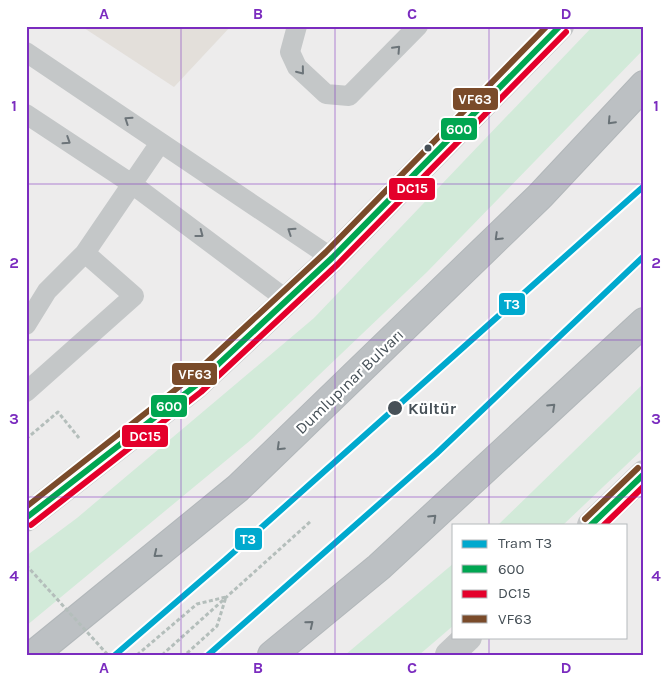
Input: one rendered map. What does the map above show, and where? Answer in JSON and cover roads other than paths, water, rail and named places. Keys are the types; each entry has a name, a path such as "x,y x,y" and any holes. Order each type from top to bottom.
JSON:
{"highway":[{"name":"Dumlupınar Bulvarı","path":"33,655 238,488 540,196 644,85"},
{"path":"272,655 379,567 644,322"}],"street":[{"path":"26,518 195,386 332,258 560,26"},
{"path":"593,524 644,474"},
{"path":"448,655 467,638"}],"lane":[{"path":"297,26 290,52 297,67 326,94 350,96 418,26"},
{"path":"26,52 332,258"},
{"path":"26,114 132,184 287,300"},
{"path":"26,325 47,291 85,253 160,143"},
{"path":"26,392 134,296 85,253"}],"tram line":[{"name":"T3","path":"115,655 225,560 644,186"},
{"name":"T3","path":"208,655 436,454 644,256"}],"place":[{"name":"Kültür","path":"395,408"}]}
